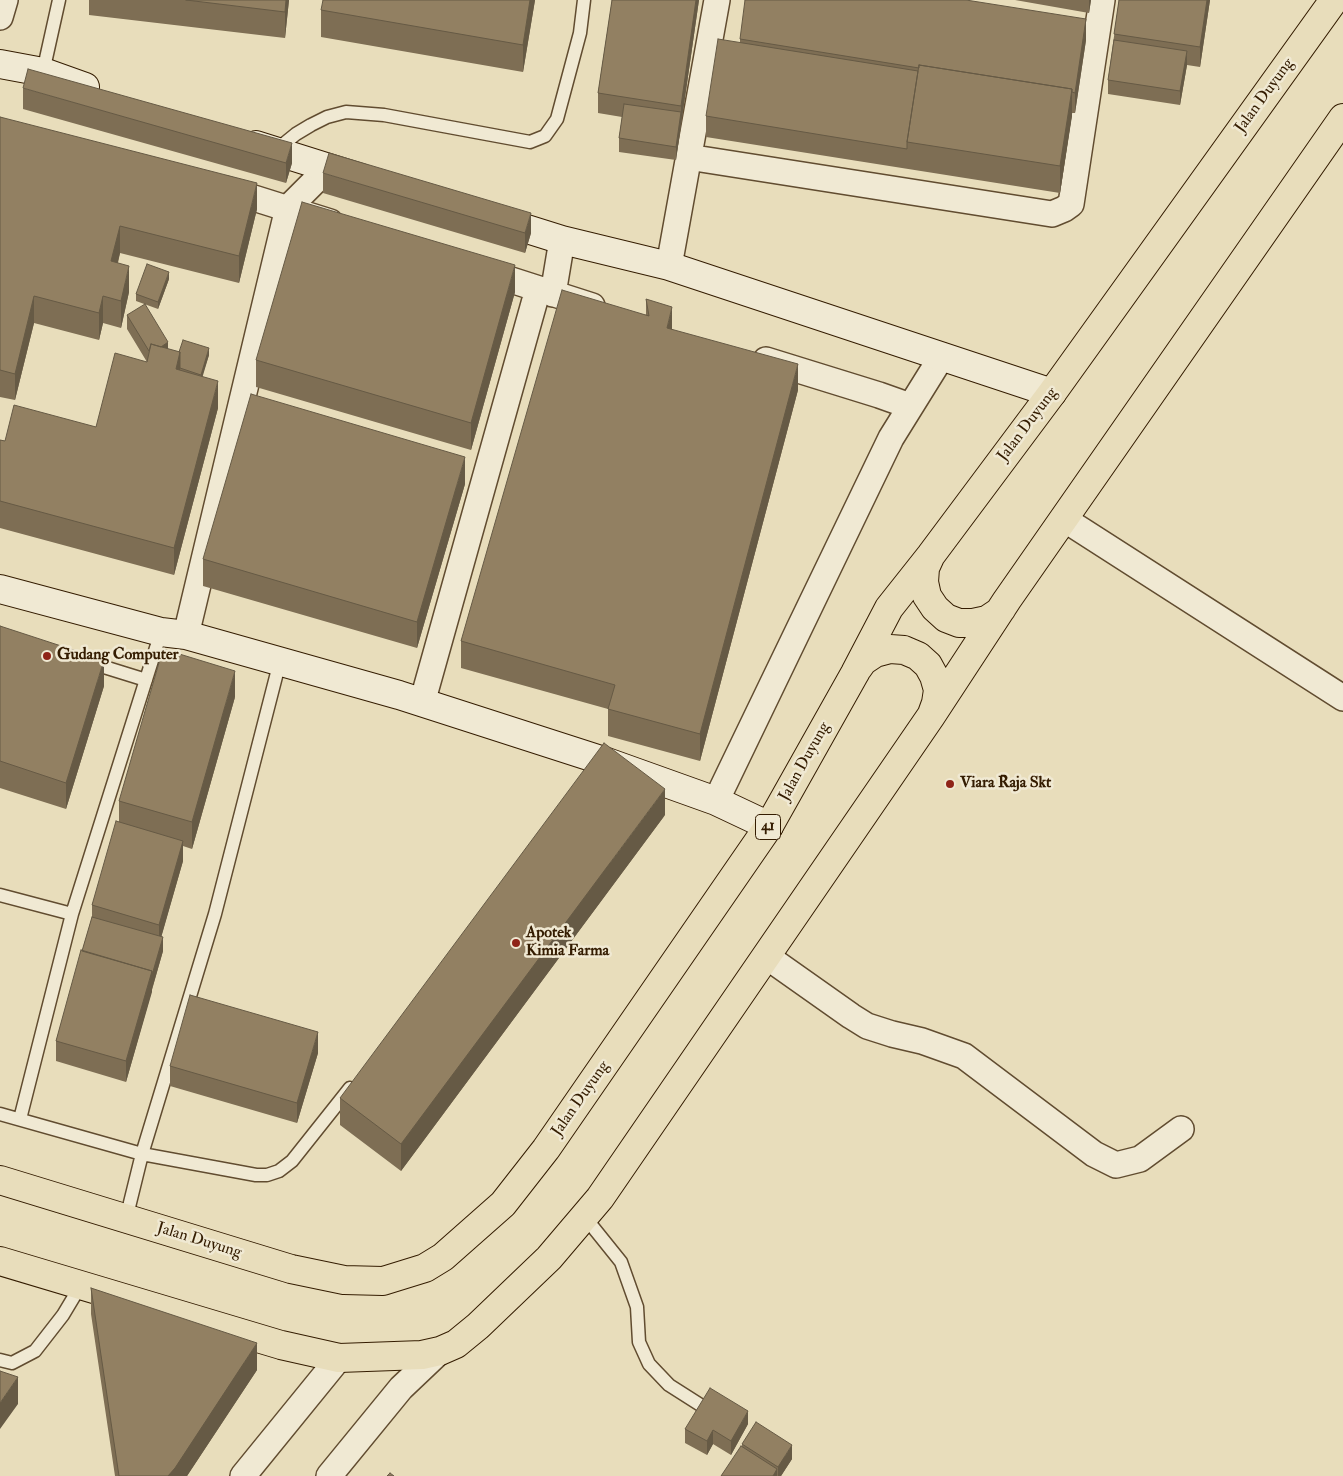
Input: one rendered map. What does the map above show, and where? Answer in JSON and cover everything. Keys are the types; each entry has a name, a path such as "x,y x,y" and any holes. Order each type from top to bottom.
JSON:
{"highway":[{"name":"Jalan Duyung","path":"0,1180 291,1269 344,1280 383,1281 425,1268 443,1257 503,1204 546,1149 769,826 889,608 1052,393 1334,0"},
{"path":"0,1261 281,1345 340,1358 422,1355 440,1351 456,1344 478,1326 549,1258 600,1198 931,716 1008,600 1343,118"},
{"path":"931,555 926,568 924,582 928,596 935,608 946,618 959,623 987,620 999,612 1008,600"},
{"path":"854,673 863,661 882,651 890,649 904,650 918,656 928,665 938,690 931,716"}],"street":[{"path":"0,17 5,0"},
{"path":"669,266 717,0"},
{"path":"688,157 1052,214 1071,204 1088,25 1102,0"},
{"path":"0,64 43,72 108,94"},
{"path":"237,139 384,185"},
{"path":"173,634 288,208 328,168"},
{"path":"205,183 353,229"},
{"path":"468,211 562,240 669,266 1052,393"},
{"path":"422,703 562,240"},
{"path":"464,265 609,312"},
{"path":"748,355 910,406"},
{"path":"716,801 891,438 942,356"},
{"path":"1064,519 1343,698"},
{"path":"0,589 280,661 422,703 604,766 716,801 769,826"},
{"path":"766,956 867,1026 922,1041 964,1056 1094,1154 1116,1165 1140,1159 1181,1129"},
{"path":"328,1476 402,1388 440,1351"},
{"path":"243,1476 340,1358"}],"lane":[{"path":"43,72 59,0"},
{"path":"274,151 311,125 346,112 384,115 530,142 546,136 557,119 580,33 584,0"},
{"path":"20,1119 72,914 146,680 173,634"},
{"path":"73,657 146,680"},
{"path":"126,1219 142,1154 214,914 280,661"},
{"path":"0,895 72,914"},
{"path":"0,1114 142,1154 256,1176 267,1175 278,1171 292,1160 360,1074"},
{"path":"584,1216 621,1262 637,1307 639,1342 649,1364 669,1385 725,1421"},
{"path":"0,1360 12,1363 35,1351 63,1315 81,1285"}],"building":[{"path":"186,0 286,0 285,12"},
{"path":"323,0 530,0 523,45 321,10"},
{"path":"612,0 696,0 681,106 598,93"},
{"path":"745,0 966,0 1086,19 1075,93 1072,92 1072,89 919,65 919,68 740,39"},
{"path":"1119,0 1207,0 1200,47 1114,34"},
{"path":"718,39 918,71 907,149 706,116"},
{"path":"1114,40 1187,51 1180,91 1108,80"},
{"path":"919,65 1072,89 1060,166 907,142"},
{"path":"28,69 292,143 286,163 23,88"},
{"path":"624,104 681,112 676,147 619,138"},
{"path":"0,117 257,183 239,256 120,226 111,261 129,266 121,301 103,296 99,313 34,296 15,374 0,370"},
{"path":"329,153 531,213 525,233 323,173"},
{"path":"302,202 515,265 471,423 256,360"},
{"path":"147,264 169,272 158,302 136,294"},
{"path":"562,290 649,316 646,299 672,307 667,328 798,364 700,734 608,709 615,685 461,641"},
{"path":"145,304 168,342 161,347 151,344 149,351 127,315"},
{"path":"183,340 209,348 201,375 180,368 179,352"},
{"path":"151,344 180,352 176,369 218,381 174,548 0,501 0,440 5,441 14,405 96,427 115,353 147,362"},
{"path":"251,394 465,457 417,622 203,559"},
{"path":"0,626 104,660 66,783 0,761"},
{"path":"163,649 235,671 192,822 119,801"},
{"path":"604,743 665,789 401,1144 340,1098"},
{"path":"116,821 183,841 159,925 92,905"},
{"path":"92,917 163,937 152,975 152,971 82,951"},
{"path":"81,950 152,971 126,1061 56,1041"},
{"path":"190,995 318,1032 297,1103 170,1066"},
{"path":"91,1288 257,1343 168,1476 119,1476"},
{"path":"0,1371 18,1377 0,1403"},
{"path":"710,1388 748,1411 731,1441 713,1430 707,1441 685,1429"},
{"path":"756,1422 792,1445 778,1467 742,1444"},
{"path":"741,1446 777,1469 773,1476 721,1476"}],"place":[{"name":"Gudang Computer","path":"47,656"},
{"name":"Viara Raja Skt","path":"950,784"},
{"name":"Apotek Kimia Farma","path":"516,943"}]}
